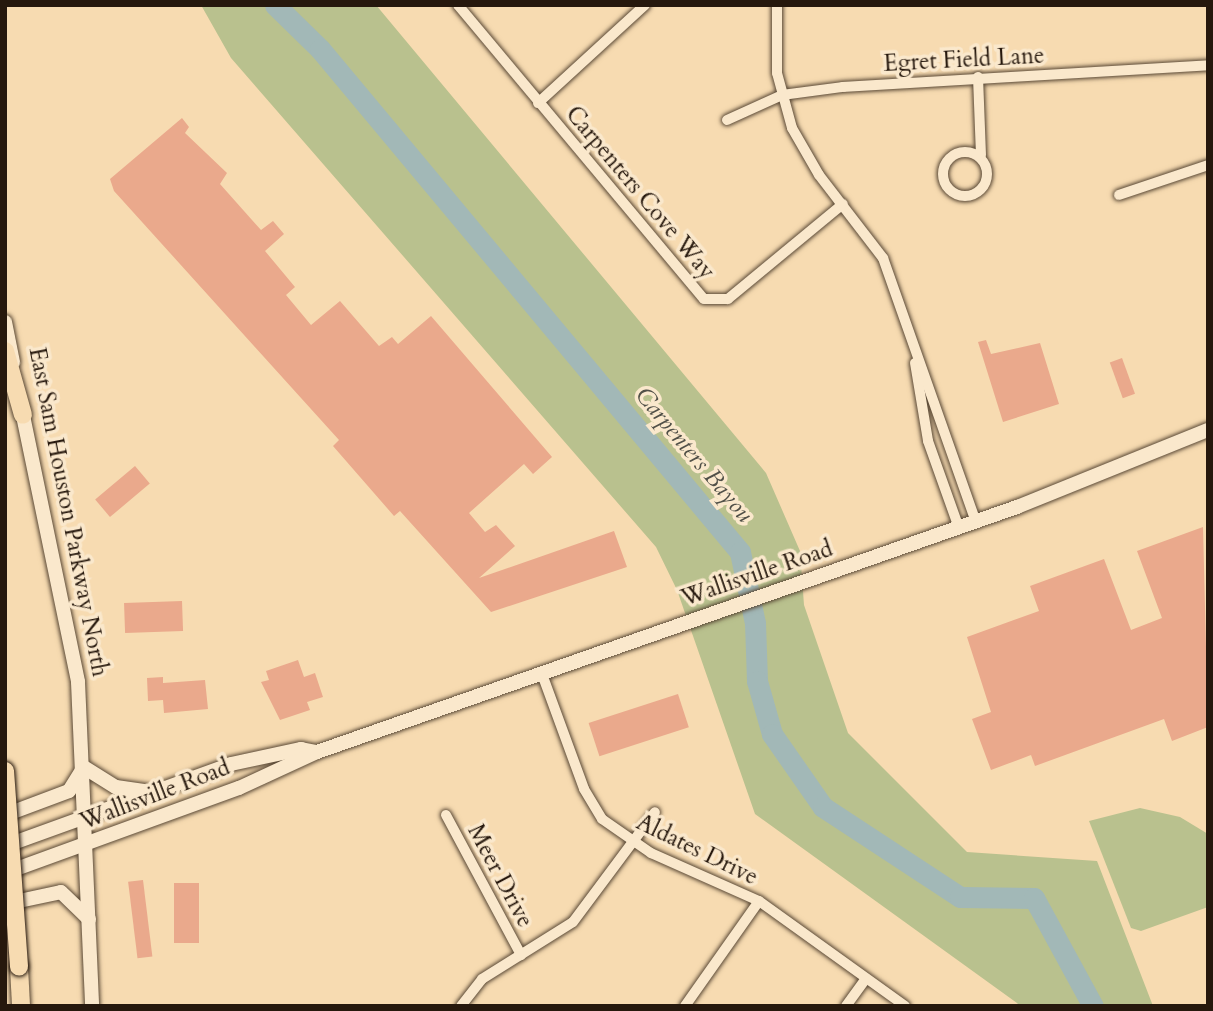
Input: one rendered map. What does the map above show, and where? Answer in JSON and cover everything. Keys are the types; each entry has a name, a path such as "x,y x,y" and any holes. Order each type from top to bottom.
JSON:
{"highway":[{"path":"5,351 23,415"},
{"path":"5,771 21,1006"}],"main road":[{"name":"East Sam Houston Parkway North","path":"5,323 76,669 86,817 92,1006"},
{"name":"Wallisville Road","path":"5,873 87,845 317,752 976,522 1208,430"},
{"name":"Wallisville Road","path":"5,846 231,764 301,749 317,752"},
{"path":"5,814 69,791 82,767 116,787 153,792"},
{"path":"5,904 61,892 89,919"}],"street":[{"name":"Carpenters Cove Way","path":"458,5 699,294 717,302 843,204"},
{"path":"777,5 782,95 805,153 883,258 976,522"},
{"path":"538,103 640,6"},
{"name":"Egret Field Lane","path":"727,120 782,95 978,78 1208,65"},
{"path":"978,78 981,155 990,168 986,181 956,194 944,189 944,165 981,155"},
{"path":"1119,195 1208,165"},
{"path":"915,352 928,441 958,528"},
{"name":"Aldates Drive","path":"542,674 592,806 636,845 759,901 905,1006"},
{"path":"461,1006 482,979 573,922 636,845 655,812"},
{"name":"Meer Drive","path":"446,815 521,955"},
{"path":"685,1006 759,901"},
{"path":"846,1006 866,978"}],"green space":[{"path":"201,5 376,5 766,473 800,551 804,605 848,733 967,852 1097,861 1153,1006 1021,1006 755,814 677,590 656,547 231,58"},
{"path":"1140,808 1180,817 1208,834 1208,907 1141,931 1131,928 1089,821"}],"building":[{"path":"182,118 189,127 185,133 227,173 220,184 261,230 273,221 284,234 265,251 295,287 286,295 311,325 340,301 379,346 392,337 398,344 431,316 552,457 533,474 524,464 469,513 485,532 496,525 515,546 479,578 614,531 627,567 491,612 400,511 394,516 333,446 339,440 114,191 110,179"},
{"path":"986,340 991,354 1040,343 1059,404 1003,422 978,342"},
{"path":"1122,358 1135,394 1123,398 1110,362"},
{"path":"135,466 150,484 110,517 95,499"},
{"path":"1203,527 1208,727 1172,741 1164,719 1035,766 1031,755 991,770 972,719 991,712 967,637 1039,611 1030,586 1104,559 1131,630 1162,618 1137,551"},
{"path":"182,601 183,631 125,633 124,603"},
{"path":"298,660 304,677 315,673 323,697 307,702 310,710 280,720 261,682 269,680 266,671"},
{"path":"163,677 163,683 205,680 208,709 164,713 163,700 148,701 147,678"},
{"path":"678,694 689,727 599,756 589,723"},
{"path":"143,880 152,956 137,958 128,882"},
{"path":"174,883 199,883 199,943 174,943"}],"waterway":[{"name":"Carpenters Bayou","path":"275,5 320,49 740,552 755,623 757,681 772,734 823,807 960,897 1034,898 1093,1006"}]}
